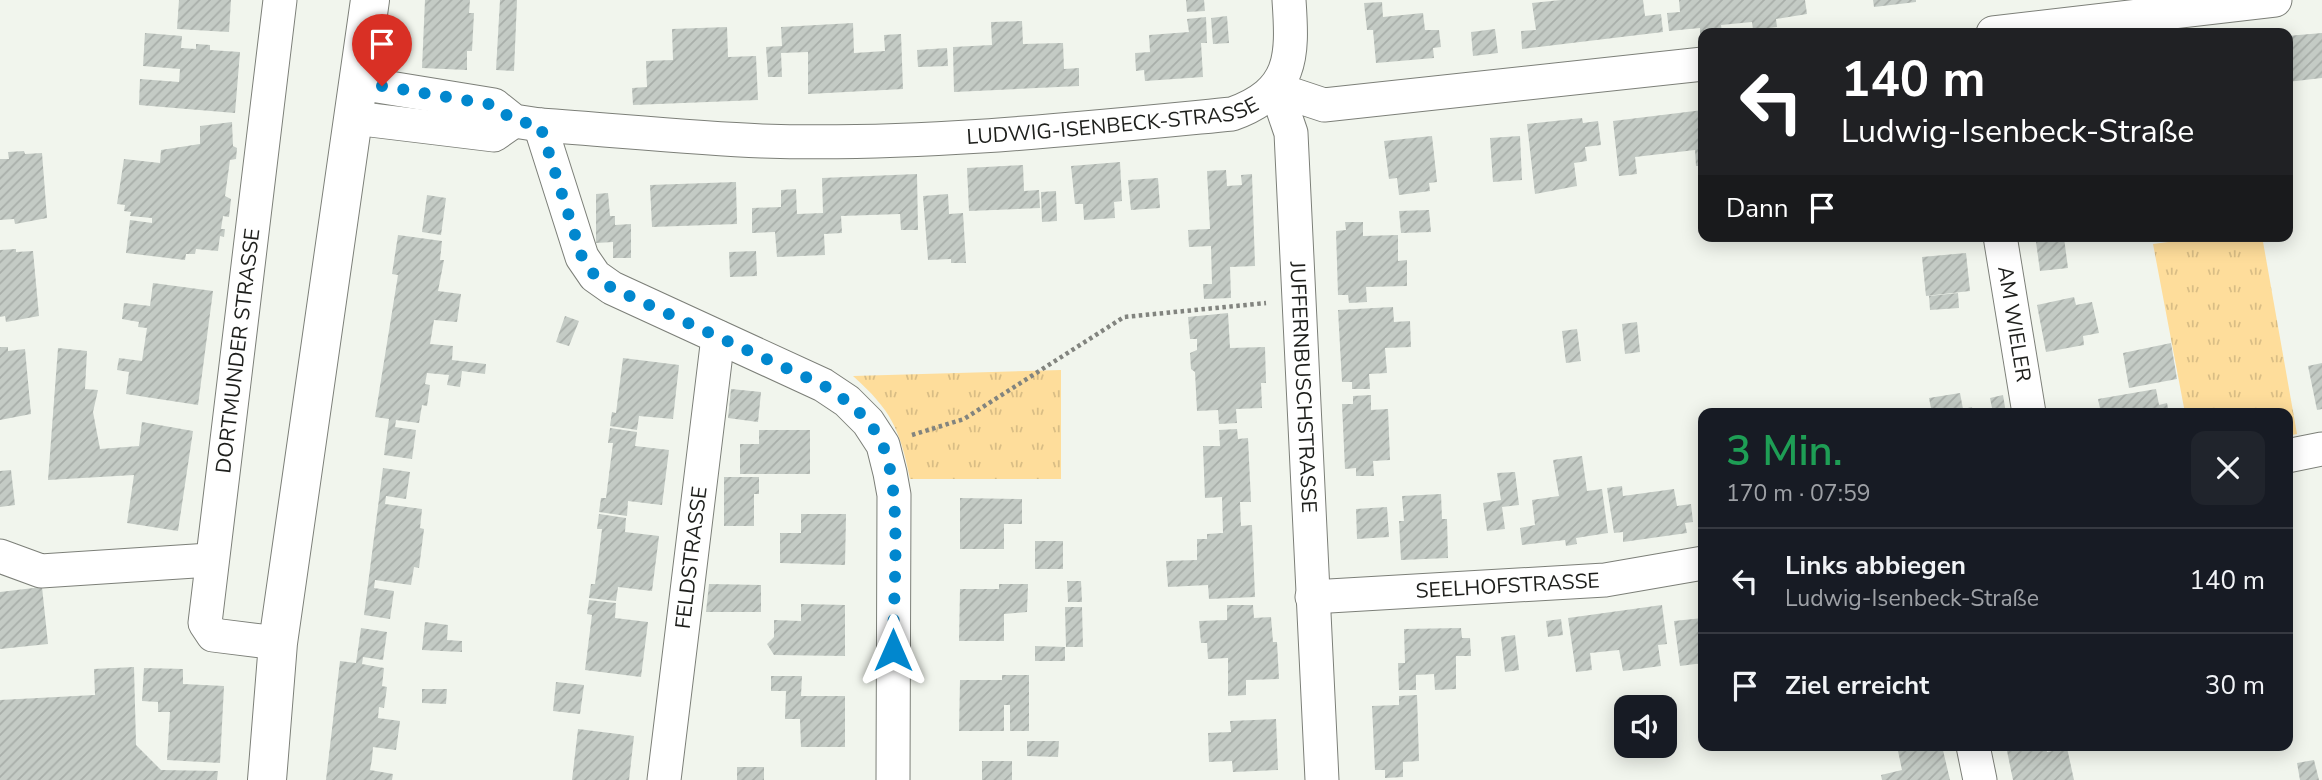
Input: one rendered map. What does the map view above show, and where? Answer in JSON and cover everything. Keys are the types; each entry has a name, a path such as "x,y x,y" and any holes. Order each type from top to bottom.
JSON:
{"main road":[{"path":"267,780 278,643 306,429 370,0"}],"street":[{"name":"DORTMUNDER STRASSE","path":"278,643 213,635 205,623 210,560 280,0"},
{"path":"1276,89 1286,71 1292,42 1289,0"},
{"path":"2014,28 2077,13 2275,0"},
{"name":"LUDWIG-ISENBECK-STRASSE","path":"356,101 494,135 527,123 763,141 906,138 1070,129 1232,114 1254,107 1276,89 1324,105 1698,65"},
{"name":"JUFFERNBUSCHSTRASSE","path":"1276,89 1291,133 1322,780"},
{"path":"527,123 582,257 595,276 612,288 831,390 868,422 883,445 894,495 893,780"},
{"name":"AM WIELER","path":"2001,242 2028,408"},
{"name":"FELDSTRASSE","path":"664,780 718,337"},
{"path":"2293,455 2322,449"},
{"path":"0,556 41,570 210,560"},
{"name":"SEELHOFSTRASSE","path":"1312,597 1605,580 1698,564"},
{"path":"1974,751 1980,780"}],"path":[{"path":"883,445 964,419 1124,317 1298,300"}],"green space":[{"path":"2263,242 2292,408 2184,408 2153,244"},
{"path":"1061,370 1061,479 910,479 898,433 892,422 877,399 853,376"},
{"path":"2293,411 2297,434 2293,435"}],"building":[{"path":"179,0 231,0 229,32 177,29"},
{"path":"425,0 470,0 469,13 474,13 472,51 467,51 467,70 422,68"},
{"path":"500,0 517,0 514,71 496,70"},
{"path":"1186,0 1204,0 1205,11 1187,12"},
{"path":"1561,0 1643,0 1645,16 1661,14 1663,32 1522,49 1521,31 1536,30 1532,3"},
{"path":"1679,0 1805,0 1807,14 1776,19 1777,27 1769,28 1753,28 1752,22 1721,25 1721,28 1669,31 1667,13 1680,12"},
{"path":"1873,0 1916,0 1916,2 1874,7"},
{"path":"1382,2 1383,17 1423,13 1425,30 1439,30 1441,47 1433,48 1434,58 1376,63 1373,30 1367,30 1364,3"},
{"path":"1227,16 1229,43 1213,44 1211,18"},
{"path":"1206,17 1207,43 1201,43 1203,77 1145,81 1144,70 1136,71 1135,53 1150,52 1149,35 1189,32 1187,19"},
{"path":"1022,21 1023,44 1063,43 1064,69 1079,68 1079,86 954,92 953,47 992,45 991,22"},
{"path":"853,23 854,53 885,51 884,35 901,34 903,89 808,94 808,52 781,53 782,77 768,77 766,47 782,46 781,27"},
{"path":"727,27 728,57 756,56 758,100 633,105 632,88 647,87 646,61 673,60 672,29"},
{"path":"1495,29 1498,53 1473,56 1471,32"},
{"path":"145,33 182,36 181,48 196,49 196,44 210,45 210,50 240,52 235,113 139,105 140,79 179,82 180,69 143,66"},
{"path":"2322,33 2322,78 2293,81 2293,35"},
{"path":"947,48 948,66 918,67 917,50"},
{"path":"1698,111 1698,166 1695,150 1635,157 1637,174 1619,176 1613,121"},
{"path":"1582,118 1583,123 1598,121 1601,145 1585,147 1587,161 1574,163 1577,186 1535,194 1527,124"},
{"path":"232,122 233,146 237,148 236,159 230,160 225,196 231,199 229,217 223,216 221,229 225,229 224,237 220,236 218,251 196,249 195,254 186,254 185,260 126,253 130,220 152,223 152,218 130,216 131,212 124,211 125,205 117,204 124,159 160,163 161,150 200,144 200,126"},
{"path":"1432,136 1437,182 1429,183 1430,191 1399,195 1397,178 1389,179 1384,141"},
{"path":"1520,136 1522,180 1493,182 1490,138"},
{"path":"24,151 25,154 42,153 47,218 15,224 14,219 0,220 0,159 9,159 8,152"},
{"path":"1120,162 1122,201 1114,202 1115,218 1084,220 1083,204 1075,204 1071,166"},
{"path":"1023,165 1024,191 1039,190 1040,208 969,211 967,168"},
{"path":"1226,170 1227,186 1242,185 1241,175 1252,174 1255,266 1230,267 1231,298 1204,299 1203,284 1212,284 1211,246 1189,247 1188,230 1210,229 1207,171"},
{"path":"917,174 918,230 901,230 900,214 841,216 842,233 824,234 825,255 777,257 775,232 752,233 752,208 781,207 781,190 796,189 797,214 823,213 822,178"},
{"path":"1158,178 1160,208 1131,210 1128,180"},
{"path":"736,182 737,224 652,227 650,185"},
{"path":"1056,191 1057,221 1042,222 1041,192"},
{"path":"608,193 610,216 615,216 615,225 631,224 631,258 613,258 613,242 596,243 596,194"},
{"path":"948,194 949,214 963,213 966,263 951,263 951,259 928,260 923,196"},
{"path":"427,195 446,198 441,235 422,232"},
{"path":"1429,210 1431,232 1401,233 1399,211"},
{"path":"1345,222 1363,222 1363,236 1398,235 1398,261 1407,260 1407,286 1366,287 1367,302 1349,303 1348,295 1338,295 1336,231 1346,230"},
{"path":"398,235 442,241 440,260 444,260 438,291 461,294 457,322 434,320 430,344 453,346 452,360 486,364 485,374 462,371 460,387 447,385 449,375 427,373 425,384 430,385 427,406 422,405 419,423 396,420 395,427 416,430 412,459 384,455 389,419 375,417 398,275 392,274"},
{"path":"2036,242 2065,242 2068,268 2040,271"},
{"path":"16,249 16,252 33,251 39,316 6,322 5,316 0,317 0,250"},
{"path":"756,251 757,276 730,277 729,252"},
{"path":"1966,253 1970,291 1926,296 1922,257"},
{"path":"153,283 213,291 198,405 126,394 129,372 117,370 119,358 142,361 147,328 138,327 139,322 122,319 124,303 150,306"},
{"path":"1958,293 1959,308 1930,310 1929,296"},
{"path":"2074,297 2076,305 2092,302 2099,333 2083,336 2084,345 2046,352 2037,305"},
{"path":"1393,307 1394,322 1410,321 1411,347 1385,348 1387,373 1369,374 1370,389 1352,389 1352,382 1342,382 1338,310"},
{"path":"1228,313 1230,348 1265,347 1266,383 1261,383 1262,408 1236,409 1237,423 1219,424 1218,410 1197,411 1195,372 1191,369 1190,353 1197,350 1197,339 1190,339 1188,317"},
{"path":"565,316 579,321 569,346 556,342"},
{"path":"1637,322 1640,352 1625,354 1622,324"},
{"path":"1577,329 1581,361 1566,363 1562,331"},
{"path":"2171,343 2177,379 2129,388 2123,353"},
{"path":"0,347 8,347 8,351 25,349 31,414 0,420"},
{"path":"58,348 87,351 85,389 98,390 93,412 100,449 139,446 142,422 193,431 178,531 127,523 134,475 48,480"},
{"path":"623,358 679,365 673,419 639,416 637,430 610,426 612,412 616,413"},
{"path":"2322,363 2322,409 2317,410 2308,366"},
{"path":"731,389 761,392 758,422 728,418"},
{"path":"2156,389 2159,405 2167,403 2168,408 2100,408 2098,399"},
{"path":"1960,393 1963,408 1931,408 1929,398"},
{"path":"1371,395 1371,410 1388,409 1390,460 1373,461 1374,476 1356,476 1356,468 1345,469 1342,404 1353,404 1353,396"},
{"path":"2003,395 2005,408 1992,408 1990,398"},
{"path":"610,428 637,432 635,446 669,450 662,505 628,501 627,516 599,512 601,498 606,498 613,443 608,443"},
{"path":"1237,429 1238,439 1248,438 1251,502 1240,502 1241,526 1252,525 1255,597 1209,599 1208,585 1168,587 1166,561 1197,560 1197,539 1207,539 1207,534 1223,533 1222,497 1205,498 1203,446 1220,446 1219,430"},
{"path":"759,430 810,430 810,474 740,474 740,444 759,444"},
{"path":"1582,456 1587,491 1602,489 1608,533 1576,538 1577,544 1566,546 1565,540 1522,545 1520,528 1535,525 1532,500 1559,496 1553,460"},
{"path":"383,468 410,472 406,499 386,496 385,504 422,509 420,528 424,529 419,568 414,567 411,585 375,580 374,588 394,591 390,619 364,615"},
{"path":"11,470 15,505 0,507 0,471"},
{"path":"1515,472 1519,505 1502,507 1505,529 1487,531 1483,503 1501,500 1497,473"},
{"path":"724,477 759,477 759,494 754,494 754,526 724,526"},
{"path":"1622,486 1623,496 1674,489 1677,506 1691,504 1693,522 1685,523 1687,533 1623,542 1623,532 1614,533 1607,488"},
{"path":"1441,494 1442,519 1447,519 1448,558 1401,560 1399,521 1404,521 1402,496"},
{"path":"960,498 1022,499 1022,524 1004,524 1004,549 960,549"},
{"path":"1387,507 1389,537 1357,539 1356,509"},
{"path":"599,514 626,518 625,532 659,536 652,591 618,587 616,601 589,598 591,584 595,584 602,529 597,529"},
{"path":"801,514 846,514 845,565 780,563 780,533 801,533"},
{"path":"1035,541 1063,541 1063,569 1035,569"},
{"path":"1067,581 1081,581 1082,602 1068,602"},
{"path":"709,584 761,585 761,612 706,612"},
{"path":"999,584 1028,584 1027,612 1004,614 1004,641 959,641 960,589 999,589"},
{"path":"42,587 48,644 0,649 0,592"},
{"path":"589,600 616,603 615,618 648,622 641,677 585,670 592,615 587,614"},
{"path":"801,604 845,605 845,656 774,655 767,644 774,637 774,620 801,621"},
{"path":"1227,605 1253,605 1254,618 1271,617 1273,642 1277,642 1279,679 1246,680 1246,695 1228,696 1228,658 1208,659 1207,643 1201,643 1199,621 1227,620"},
{"path":"1662,605 1667,644 1658,645 1661,666 1623,671 1619,650 1590,653 1592,670 1576,672 1568,618"},
{"path":"1065,607 1082,607 1083,647 1066,647"},
{"path":"1561,619 1563,635 1548,637 1546,621"},
{"path":"1698,619 1698,664 1680,666 1674,621"},
{"path":"425,622 448,625 447,640 462,641 462,652 422,650"},
{"path":"361,628 387,632 383,660 363,657 362,664 384,668 382,686 387,687 384,708 379,707 378,718 400,721 396,750 373,747 370,770 393,774 392,780 326,780 340,661 356,663"},
{"path":"1461,628 1462,638 1470,638 1471,656 1456,656 1456,689 1435,690 1434,674 1416,675 1416,690 1399,690 1398,663 1405,663 1404,629"},
{"path":"1515,635 1519,670 1505,672 1501,637"},
{"path":"1035,646 1065,647 1065,661 1035,661"},
{"path":"134,667 136,745 161,770 218,771 217,780 0,780 0,700 95,695 94,669"},
{"path":"144,668 183,669 183,684 224,686 220,763 167,760 170,712 158,712 158,702 142,701"},
{"path":"1002,675 1029,675 1029,731 1010,731 1010,705 1004,705 1004,731 959,731 960,680 1002,680"},
{"path":"771,676 802,676 801,696 845,696 845,747 801,747 800,719 785,719 786,691 771,691"},
{"path":"556,682 584,685 580,714 553,711"},
{"path":"422,689 447,689 446,704 422,703"},
{"path":"1417,695 1419,761 1403,762 1403,777 1385,778 1385,770 1375,770 1372,706 1399,705 1399,696"},
{"path":"1276,719 1278,770 1233,772 1232,761 1209,762 1208,733 1231,732 1230,721"},
{"path":"578,729 634,736 629,780 572,780"},
{"path":"1027,741 1059,741 1058,757 1027,756"},
{"path":"1898,751 1943,751 1950,780 1882,780 1881,775 1902,770"},
{"path":"2007,751 2068,751 2074,780 2013,780"},
{"path":"2314,760 2319,780 2300,780 2297,763"},
{"path":"982,761 1012,761 1012,780 982,780"},
{"path":"737,767 764,767 764,780 737,780"}],"route":[{"path":"382,86 494,105 514,121 540,125 582,257 595,276 612,288 823,385 847,401 868,422 883,445 894,495 893,650"}]}
